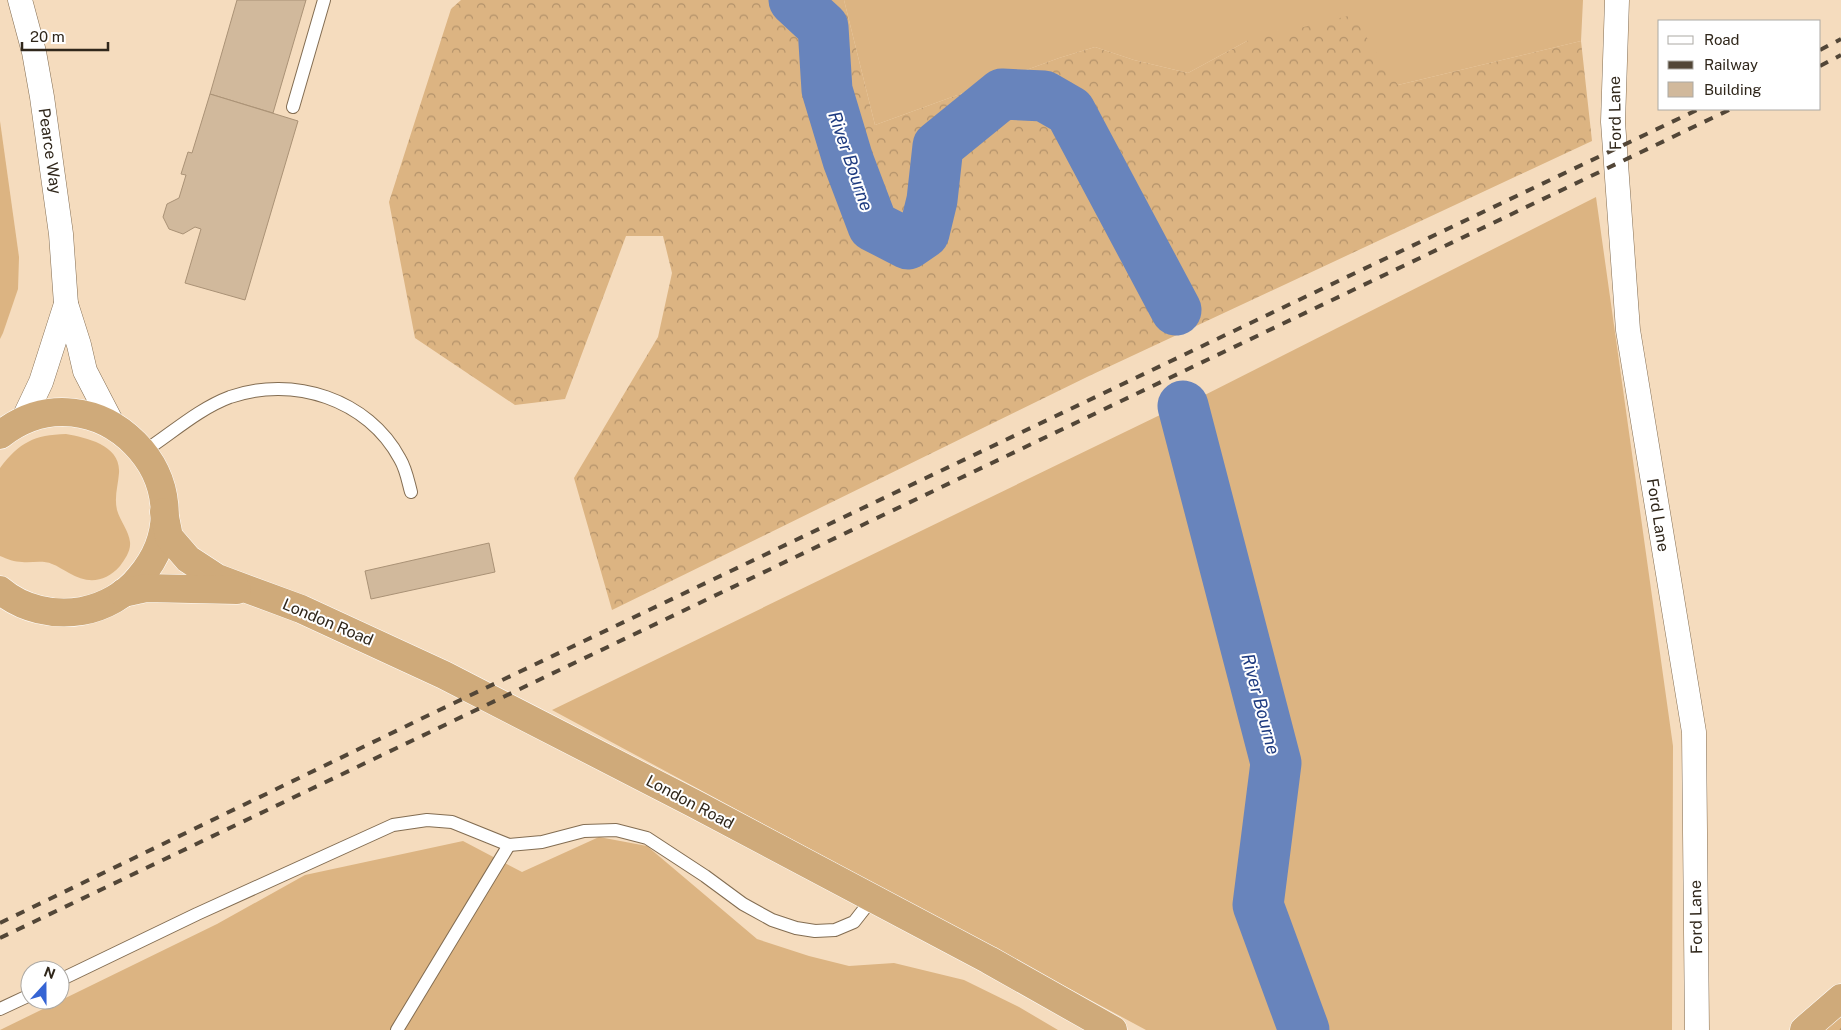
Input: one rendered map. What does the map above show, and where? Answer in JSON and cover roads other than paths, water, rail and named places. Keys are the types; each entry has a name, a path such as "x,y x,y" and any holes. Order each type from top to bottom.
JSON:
{"highway":[{"path":"0,590 18,602 52,612 71,613 90,610 107,603 135,583 154,558 161,536 164,512 159,480 143,452 129,437 113,425 95,417 58,412 40,415 11,429"},
{"name":"London Road","path":"164,512 169,537 188,559 217,578 258,592 359,635 444,675 693,803 989,960 1113,1030"},
{"name":"London Road","path":"123,593 146,588 258,592"},
{"path":"0,614 34,608"},
{"path":"1804,1030 1841,998"}],"street":[{"name":"Pearce Way","path":"20,0 34,52 50,147 61,234 66,304 85,372 113,425"},
{"name":"Ford Lane","path":"1617,0 1613,122 1628,330 1694,732 1698,1030"},
{"name":"Pearce Way","path":"11,429 40,382 66,304"}],"lane":[{"path":"293,106 324,0"},
{"path":"143,452 203,412 230,397 275,388 296,390 318,394 338,401 373,425 389,441 401,460 411,492"},
{"path":"70,975 197,914 393,825 427,820 452,822 509,845 542,842 584,831 616,830 647,838 706,876 743,904 772,920 796,928 815,931 835,930 854,922 872,899"},
{"path":"397,1030 509,845"},
{"path":"0,1009 20,1000"}],"waterway":[{"name":"River Bourne","path":"794,0 823,27 827,90 848,160 873,226 908,244 924,233 932,200 938,146 1002,94 1044,96 1070,111 1176,310"},
{"name":"River Bourne","path":"1183,406 1276,763 1258,905 1304,1030"}],"railway":[{"path":"1821,49 1841,39"},
{"path":"1821,65 1841,55"},
{"path":"0,923 429,715 1697,110"},
{"path":"0,938 1729,110"}]}
